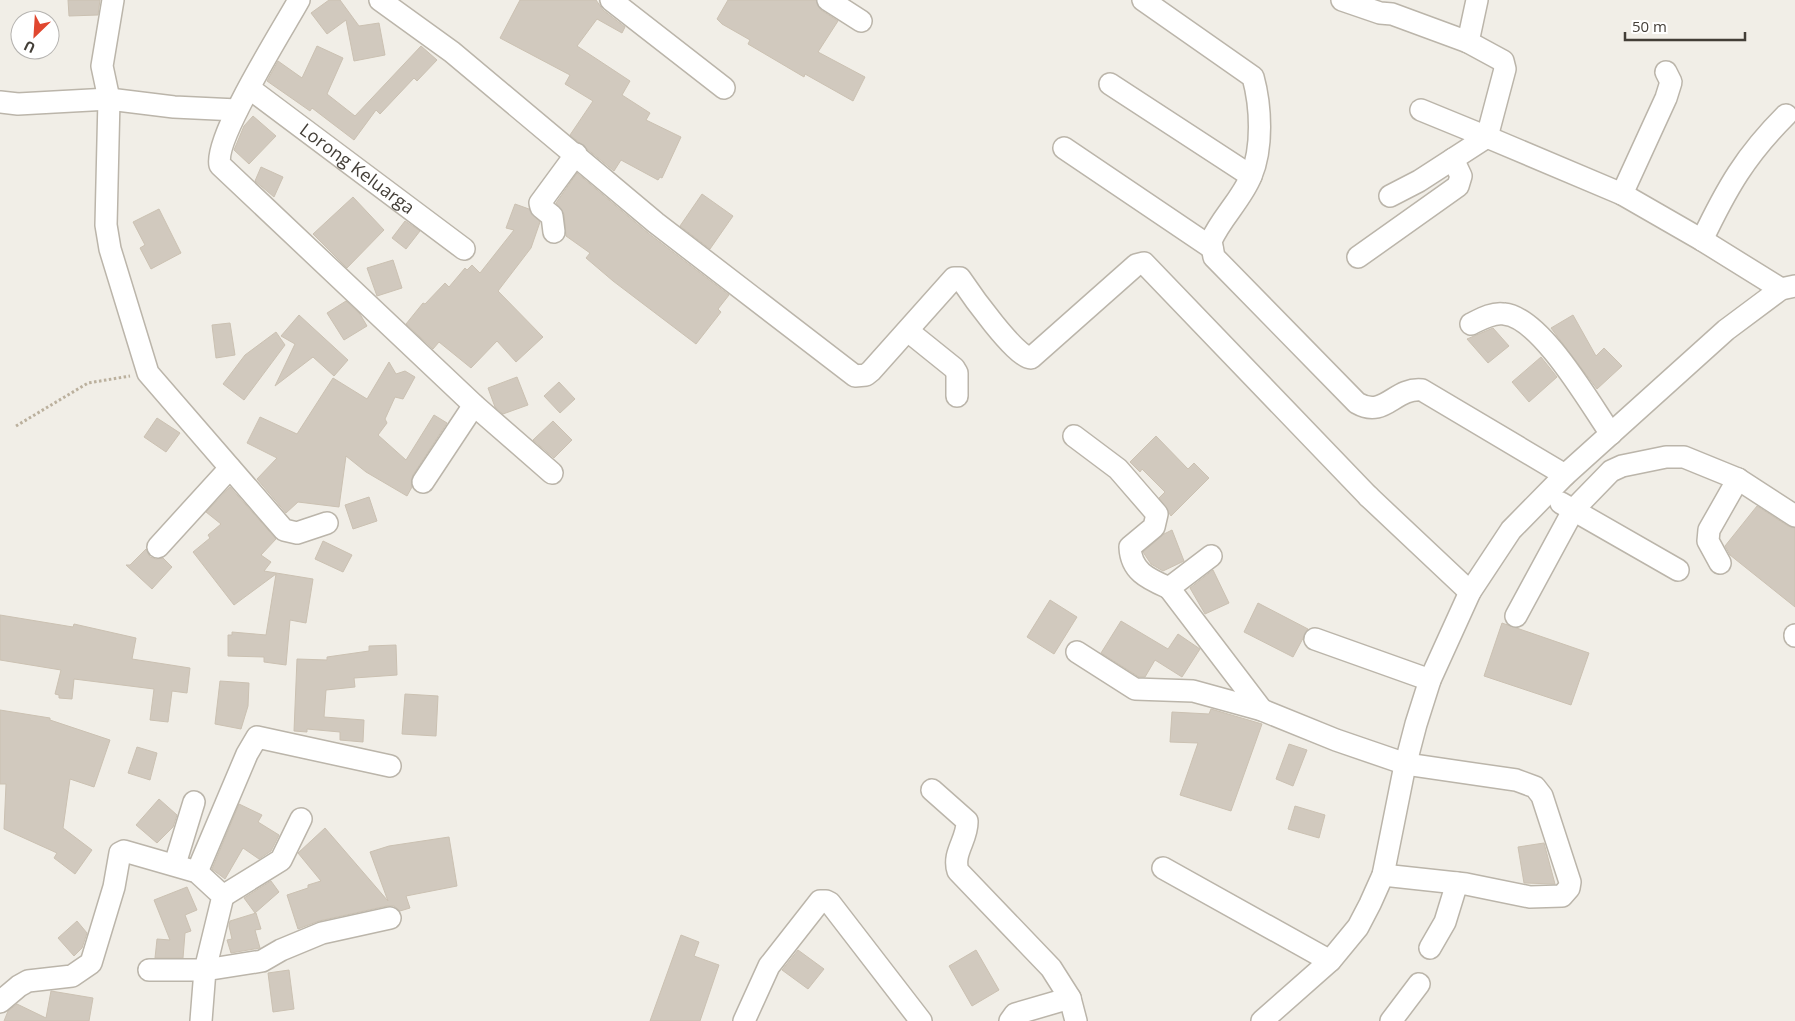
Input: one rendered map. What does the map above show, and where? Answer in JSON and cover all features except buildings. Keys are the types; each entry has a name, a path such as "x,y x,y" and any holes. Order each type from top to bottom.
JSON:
{"street":[{"path":"113,0 102,66 109,99 106,225 110,249 148,373 284,530 297,534 327,523"},
{"path":"299,0 237,110 218,155 220,165 474,405 552,473"},
{"path":"380,0 452,52 656,223 855,376 866,375 871,371 952,280 958,278 986,315 1016,348 1023,355 1031,358 1136,265 1144,263 1368,496 1470,592"},
{"path":"611,0 724,88"},
{"path":"828,0 862,21"},
{"path":"1143,0 1253,78 1256,88 1258,148 1251,176 1214,236 1212,248 1214,257 1357,403 1372,409 1381,407 1407,391 1422,390 1565,475"},
{"path":"1342,0 1380,13 1392,14 1468,42 1502,59 1505,66 1487,137 1419,181 1390,196"},
{"path":"1468,42 1477,0"},
{"path":"1622,194 1666,98 1671,82 1666,72"},
{"path":"1110,84 1251,176"},
{"name":"Lorong Keluarga","path":"249,88 464,249"},
{"path":"0,102 18,104 109,99 174,107 237,110"},
{"path":"1269,1019 1330,960 1358,927 1382,875 1406,764 1430,680 1470,592 1510,530 1565,475 1726,330 1788,288 1622,194 1421,110"},
{"path":"1702,240 1724,194 1747,159 1758,144 1786,115"},
{"path":"1064,148 1212,248"},
{"path":"554,232 552,216 541,207 540,203 576,154"},
{"path":"1358,257 1458,186 1461,176 1453,158"},
{"path":"1471,324 1495,314 1505,314 1527,322 1543,338 1611,434"},
{"path":"908,331 954,368 957,373 957,396"},
{"path":"423,482 474,405"},
{"path":"1074,436 1118,468 1157,514 1154,527 1130,547 1131,558 1139,572 1146,578 1169,588 1262,710"},
{"path":"1516,616 1574,509 1611,471 1622,466 1666,457 1684,457 1738,479 1795,516"},
{"path":"158,548 230,468"},
{"path":"1720,563 1708,541 1708,530 1738,479"},
{"path":"1545,495 1574,509 1678,570"},
{"path":"1169,588 1211,556"},
{"path":"1315,639 1430,680"},
{"path":"1077,652 1135,689 1193,691 1262,710 1336,740 1406,764 1516,780 1535,787 1542,796 1570,882 1569,888 1562,896 1530,897 1457,883 1382,875"},
{"path":"197,872 247,754 257,738 390,766"},
{"path":"932,790 966,817 966,837 956,857 958,871 1051,968 1070,998 1076,1021"},
{"path":"175,864 194,802"},
{"path":"201,1021 205,970 223,896 281,860 301,818"},
{"path":"0,1002 28,981 72,976 92,963 114,887 120,853 124,851 175,864 197,872 223,896"},
{"path":"1163,868 1330,960"},
{"path":"1430,948 1446,922 1457,883"},
{"path":"744,1021 769,966 820,901 823,900 830,904 921,1021"},
{"path":"150,970 205,970 262,961 282,950 322,933 390,918"},
{"path":"1391,1021 1419,984"},
{"path":"1010,1021 1015,1014 1070,998"}],"path":[{"path":"16,426 88,383 148,373"}]}
